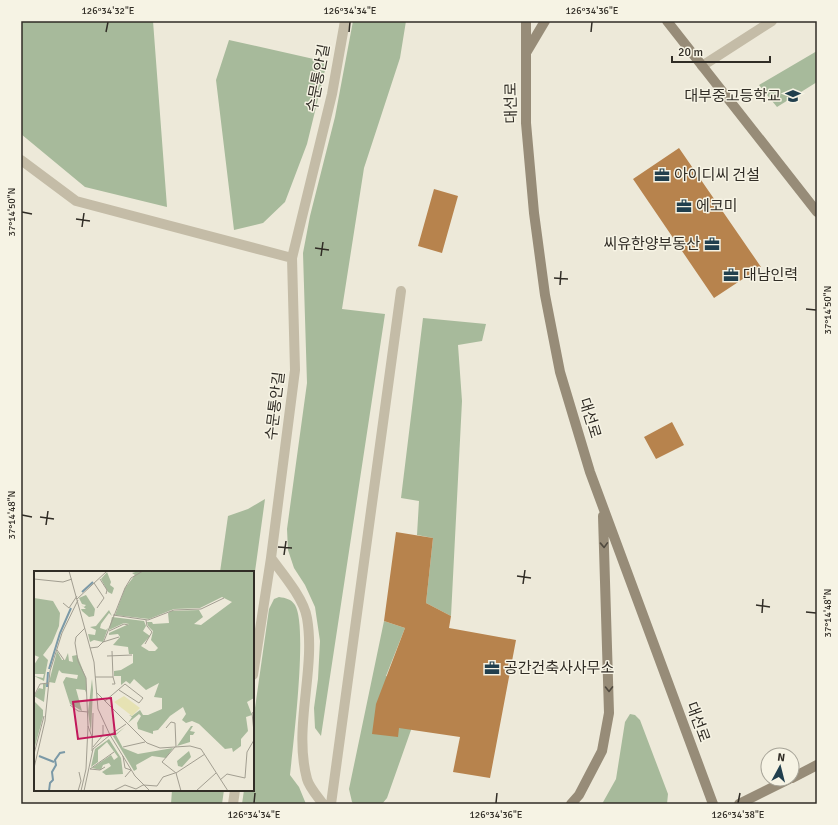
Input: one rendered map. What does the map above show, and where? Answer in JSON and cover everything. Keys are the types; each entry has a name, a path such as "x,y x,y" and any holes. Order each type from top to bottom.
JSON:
{"street":[{"name":"대선로","path":"526,21 526,123 534,213 545,295 560,372 590,472 712,804"},
{"path":"525,54 545,21"},
{"path":"667,21 817,212"},
{"path":"571,804 579,795 602,751 609,713 603,506"},
{"path":"800,774 817,765"},
{"path":"739,804 773,787"}],"lane":[{"name":"수문통안길","path":"254,668 271,558 295,370 292,258 332,94 344,21"},
{"path":"702,66 772,21"},
{"path":"21,160 76,201 292,258"},
{"path":"331,804 401,291"},
{"path":"271,558 293,588 307,617 310,656 303,742 307,780 323,804"},
{"path":"233,804 235,791"}],"green space":[{"path":"21,21 153,21 167,207 85,187 21,134"},
{"path":"353,21 406,21 400,58 364,168 342,309 385,314 321,736 315,728 314,708 318,679 320,641 315,607 305,585 294,568 288,550 287,529 307,383 303,253 310,216 335,117"},
{"path":"229,40 327,62 307,144 285,202 263,223 234,230 216,80"},
{"path":"817,51 817,82 777,107 759,85"},
{"path":"423,318 486,324 482,341 458,345 462,401 451,616 426,603 433,538 417,535 419,501 401,498"},
{"path":"265,499 254,579 254,571 220,571 228,516 248,509"},
{"path":"279,597 292,601 299,617 300,660 290,775 299,787 306,804 242,804 244,791 254,791 254,715 269,609 274,599"},
{"path":"384,621 405,628 386,676 419,687 411,730 387,798 382,804 354,804 352,802 349,789"},
{"path":"630,714 635,715 640,720 668,794 667,804 602,804 616,779 625,722"},
{"path":"172,791 224,791 222,804 171,804"}],"building":[{"path":"679,148 761,267 714,298 633,179"},
{"path":"434,189 458,196 442,253 418,246"},
{"path":"672,422 684,445 656,459 644,437"},
{"path":"396,532 433,538 426,603 451,616 449,628 516,640 490,778 453,772 460,737 399,728 398,737 372,734 376,704 405,628 384,621"}],"place":[{"name":"대부중고등학교","path":"793,96"},
{"name":"아이디씨 건설","path":"662,175"},
{"name":"에코미","path":"684,206"},
{"name":"씨유한양부동산","path":"712,244"},
{"name":"대남인력","path":"731,275"},
{"name":"공간건축사사무소","path":"492,668"}]}
